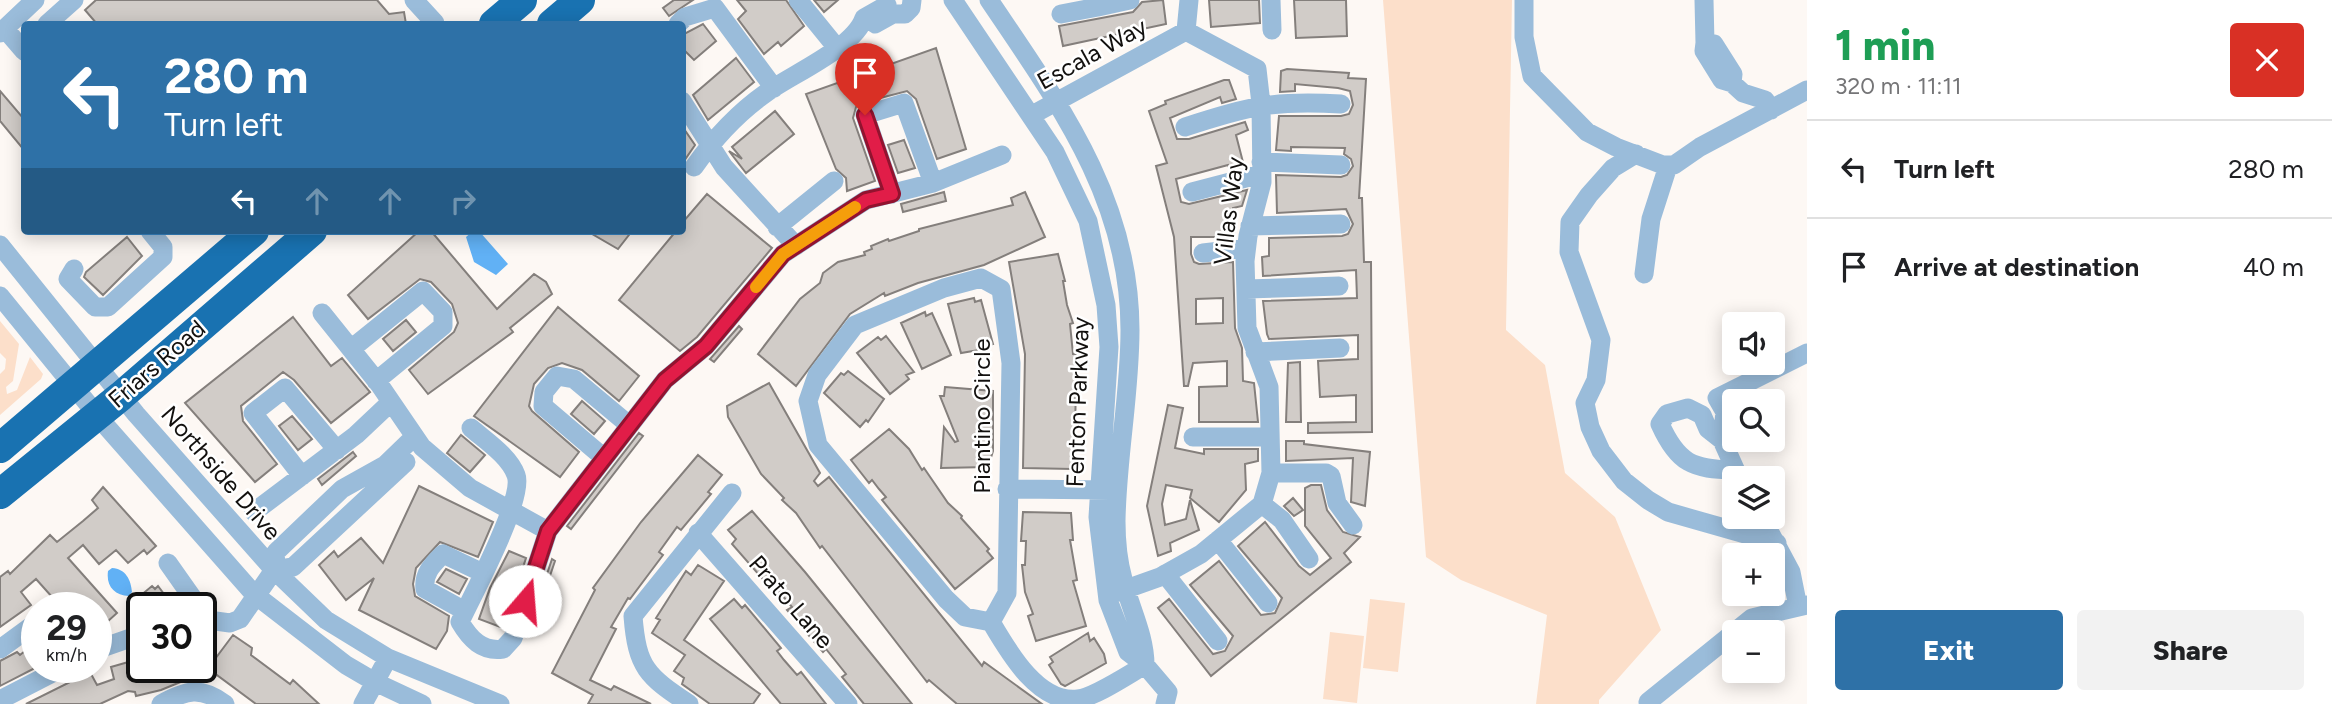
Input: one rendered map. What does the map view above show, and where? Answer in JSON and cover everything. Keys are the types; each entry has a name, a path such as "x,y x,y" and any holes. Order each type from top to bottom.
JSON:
{"highway":[{"path":"498,21 522,0"},
{"path":"556,21 580,0"},
{"name":"Friars Road","path":"0,448 249,235"},
{"name":"Friars Road","path":"0,495 121,396 307,235"}],"street":[{"path":"21,43 11,26 35,0"},
{"path":"50,21 74,0"},
{"path":"414,0 433,21"},
{"path":"798,0 837,48"},
{"name":"Fenton Parkway","path":"953,0 1032,114 1088,221 1097,253 1109,348 1109,490 1116,523 1117,593 1128,652 1145,665 1167,698"},
{"path":"1061,14 1097,3 1130,0"},
{"name":"Escala Way","path":"1032,114 1186,31 1189,0"},
{"path":"1271,0 1272,30"},
{"path":"1524,0 1524,37 1532,76 1587,132 1668,166"},
{"path":"1704,0 1705,43 1714,44 1733,74 1732,83 1743,93 1765,100 1771,110"},
{"path":"694,167 710,145 774,88 837,48 861,28 871,27 889,6 905,14 915,1"},
{"path":"681,21 685,17 715,8 774,88"},
{"path":"975,33 994,8"},
{"name":"Fenton Parkway","path":"994,8 1057,101 1098,176 1127,278 1128,386 1109,490"},
{"name":"Villas Way","path":"1186,31 1257,69 1261,104 1261,168 1246,248 1246,289 1247,328 1269,387 1271,473 1262,504"},
{"path":"1644,274 1651,219 1668,166 1807,90"},
{"path":"1185,127 1261,104 1292,101 1341,104"},
{"path":"892,194 865,115 904,103 933,183"},
{"path":"686,107 724,167 796,246"},
{"path":"1636,154 1613,167 1588,195 1570,222 1569,252 1601,340 1595,380 1585,403 1590,427 1601,451 1624,481 1648,500 1668,512 1777,543"},
{"path":"471,428 508,462 517,476 518,491 511,512 460,622 470,638 491,650 503,649 513,638 548,531 665,380 706,346 783,254 866,200 933,183 1002,155"},
{"path":"1192,192 1261,168 1341,164"},
{"path":"777,227 834,181"},
{"path":"1250,226 1341,225"},
{"path":"74,269 68,279 72,286 95,307 108,307 163,257 163,247 153,235"},
{"name":"Northside Drive","path":"0,246 121,396 274,570 326,620 388,658 500,704"},
{"path":"1203,253 1246,248"},
{"name":"Piantino Circle","path":"981,278 1001,289 1012,363 1007,489 1007,593 991,622 965,617 946,599 818,445 808,401 817,375 855,325 944,288 981,278"},
{"path":"1246,289 1339,286"},
{"path":"351,349 423,291 443,312 443,326 376,381"},
{"path":"0,296 97,416 254,594 311,640 375,682 422,704"},
{"path":"322,313 376,381 418,442 470,488 548,531"},
{"path":"1255,352 1340,348"},
{"path":"1735,389 1807,353"},
{"path":"603,457 543,406 544,392 550,384 557,376 574,379 629,425"},
{"path":"302,476 253,413 285,388 337,450"},
{"name":"Northside Drive","path":"254,512 337,450 391,402"},
{"path":"1722,440 1708,429 1702,415 1688,408 1667,414 1660,425 1669,444 1698,469 1722,472"},
{"path":"1193,437 1270,437"},
{"name":"Northside Drive","path":"274,570 293,567 338,524 385,466 418,442"},
{"path":"1271,473 1325,473 1331,476 1337,503 1353,525"},
{"name":"Northside Drive","path":"217,621 230,623 240,619 254,594 274,570 276,552 342,489 374,479"},
{"path":"1007,489 1109,490"},
{"path":"690,704 653,680 635,648 633,616 732,493"},
{"path":"1117,593 1165,574 1201,554 1262,504 1282,520 1309,559"},
{"path":"321,509 338,524"},
{"path":"1769,529 1777,543"},
{"name":"Prato Lane","path":"698,533 848,704"},
{"path":"1218,540 1268,603"},
{"path":"465,611 425,589 424,580 430,566 443,554 483,573"},
{"path":"1648,702 1752,618 1802,606 1785,560"},
{"path":"168,563 188,592"},
{"path":"1165,574 1218,641"},
{"path":"991,622 1016,665 1056,698 1080,699 1145,665"},
{"path":"0,649 21,634"},
{"path":"363,704 388,658"},
{"path":"0,700 33,683"},
{"path":"161,704 181,693 209,692 225,704"}],"shaded area":[{"path":"1383,0 1512,0 1506,330 1545,365 1565,473 1615,517 1661,630 1599,700 1599,704 1536,704 1547,615 1461,580 1426,557"},
{"path":"0,321 19,344 13,381 6,387 7,394 17,390 30,357 43,374 41,379 0,415 0,374 5,369 6,359 0,353"},
{"path":"1370,599 1405,603 1398,672 1363,668"},
{"path":"1330,632 1364,636 1357,703 1323,699"}],"water":[{"path":"483,235 508,264 496,275 474,262 466,237"},
{"path":"112,568 121,570 127,576 132,592 126,592 126,595 112,589 108,571"}],"building":[{"path":"96,0 377,0 389,14 404,12 406,21 94,21 85,10"},
{"path":"674,0 693,0 669,16 663,8"},
{"path":"737,0 786,0 804,26 781,46 778,42 764,54 738,19 746,11"},
{"path":"814,0 838,0 824,12"},
{"path":"1163,0 1166,24 1063,46 1059,26 1133,12 1142,2"},
{"path":"1209,0 1259,0 1260,23 1211,27"},
{"path":"1294,0 1346,0 1347,36 1296,38"},
{"path":"703,24 716,41 694,60 686,52 686,33"},
{"path":"936,48 966,149 937,159 916,99 907,91 861,103 856,107 853,118 875,181 847,191 846,178 836,169 806,94"},
{"path":"736,58 754,82 708,120 693,95"},
{"path":"1287,69 1349,73 1348,78 1366,79 1359,198 1362,198 1364,262 1371,262 1372,432 1308,433 1308,423 1356,422 1356,395 1320,397 1318,361 1358,359 1358,335 1269,339 1267,334 1263,301 1357,298 1356,270 1263,276 1262,257 1269,256 1269,238 1342,236 1348,234 1353,224 1346,209 1277,213 1276,175 1341,177 1347,175 1353,166 1351,159 1344,154 1345,148 1291,147 1291,151 1276,150 1279,116 1341,116 1349,114 1353,105 1350,91 1338,88 1295,84 1295,91 1280,92 1281,71"},
{"path":"1229,80 1236,99 1222,103 1220,97 1170,118 1177,139 1189,139 1245,122 1248,130 1236,135 1244,166 1230,170 1228,165 1176,179 1181,202 1189,204 1247,190 1242,206 1233,208 1235,237 1191,237 1191,254 1194,262 1199,264 1233,262 1235,328 1242,348 1243,381 1254,383 1258,422 1199,422 1199,387 1227,386 1227,361 1193,363 1188,386 1184,386 1174,237 1156,166 1167,163 1149,111 1166,104 1165,101","holes":["1223,298 1223,323 1196,324 1196,299"]},
{"path":"0,91 21,116 21,146 0,121"},
{"path":"775,111 794,134 746,173 729,151 742,159 732,147"},
{"path":"686,132 695,145 686,158"},
{"path":"904,140 915,168 898,173 888,145"},
{"path":"944,192 946,201 903,212 901,204"},
{"path":"1025,192 1045,237 984,265 918,283 885,296 884,293 850,314 796,386 758,354 800,299 820,283 823,273 838,262 865,255 864,252 872,249 871,246 888,239 889,241 919,229 1013,205 1011,198"},
{"path":"707,194 772,248 697,337 680,351 619,300 673,235 686,235 686,218"},
{"path":"415,235 434,235 497,309 534,274 546,282 552,294 510,328 513,332 428,394 409,370 454,332 458,323 452,304 431,282 420,279 368,319 348,295"},
{"path":"594,235 629,235 618,249"},
{"path":"127,237 142,256 103,295 84,277 86,272"},
{"path":"1058,254 1073,323 1070,324 1073,354 1076,354 1075,461 1072,461 1072,469 1023,468 1025,354 1009,262"},
{"path":"974,298 975,302 981,300 993,344 985,346 985,349 961,353 948,304"},
{"path":"558,307 639,376 619,401 582,370 562,363 548,368 534,384 529,406 532,411 579,452 560,477 474,416"},
{"path":"925,312 926,316 932,313 951,355 922,369 901,323"},
{"path":"293,317 331,366 342,358 370,392 331,423 294,380 283,372 241,406 243,421 277,464 255,482 185,403"},
{"path":"406,320 416,332 393,351 383,339"},
{"path":"739,326 742,329 714,362 710,359"},
{"path":"886,336 914,372 906,375 909,379 890,394 857,353 878,337 881,340"},
{"path":"1300,362 1301,422 1286,422 1288,363"},
{"path":"848,371 884,399 868,422 866,420 860,427 824,393 841,373 844,375"},
{"path":"769,383 820,473 814,481 818,486 829,477 982,666 984,662 1042,704 957,704 929,680 927,682 822,546 820,548 796,513 761,474 728,417 727,406"},
{"path":"945,387 993,391 993,451 988,467 941,468 944,427 955,442 958,441 940,396 944,396"},
{"path":"582,401 605,421 594,434 571,414"},
{"path":"1168,405 1183,408 1175,448 1204,454 1204,449 1258,449 1258,461 1245,464 1246,490 1219,522 1190,498 1192,490 1166,485 1162,504 1165,525 1186,519 1190,500 1199,530 1170,543 1171,551 1158,556 1147,506"},
{"path":"292,416 312,439 298,450 279,426"},
{"path":"889,429 909,449 922,470 924,468 948,503 989,549 987,551 993,558 955,589 882,500 886,497 872,480 869,483 851,460"},
{"path":"639,433 643,436 571,529 567,526"},
{"path":"461,435 485,455 470,472 447,453"},
{"path":"1286,441 1304,441 1304,444 1370,452 1365,506 1351,502 1353,458 1286,461"},
{"path":"353,452 356,456 322,485 318,479"},
{"path":"698,455 722,475 708,492 711,494 681,530 677,527 659,552 663,555 630,599 628,598 611,627 616,629 590,680 611,690 614,686 651,704 588,704 593,695 552,673 595,590 593,588 641,522"},
{"path":"1321,485 1327,510 1343,532 1360,537 1344,553 1351,562 1211,676 1158,608 1169,599 1213,654 1225,651 1233,636 1190,585 1219,561 1261,615 1275,613 1282,598 1238,546 1265,522 1299,566 1310,575 1331,558 1305,526 1305,488"},
{"path":"419,486 493,522 478,557 440,542 416,568 413,584 415,596 449,616 447,631 436,649 359,610 374,578 346,600 319,565 334,551 338,557 361,538 383,563"},
{"path":"103,487 156,546 147,554 144,550 128,563 116,550 99,564 83,545 68,558 98,592 48,592 36,579 21,592 21,612 0,627 0,577 8,571 10,574 50,535 57,542 98,508 92,500"},
{"path":"1293,498 1303,510 1294,516 1284,506"},
{"path":"752,511 912,704 864,704 842,677 846,674 826,649 823,652 787,610 792,607 771,582 768,585 732,544 736,539 728,530"},
{"path":"1023,512 1071,513 1073,540 1070,540 1077,580 1073,581 1086,626 1036,641 1028,616 1033,614 1025,592 1022,565 1025,565 1026,541 1021,541"},
{"path":"509,551 526,558 503,628 479,619 490,588"},
{"path":"552,559 555,561 531,632 528,631"},
{"path":"698,565 724,581 684,640 760,694 753,704 710,704 682,684 684,678 674,671 685,655 652,633 660,620 656,618 686,571 691,575"},
{"path":"446,569 467,579 459,594 437,582"},
{"path":"152,586 155,589 158,586 162,592 145,592"},
{"path":"734,599 742,608 745,605 781,648 777,651 784,660 797,675 801,672 826,704 781,704 710,619"},
{"path":"1088,633 1090,641 1094,638 1104,654 1106,663 1065,686 1049,665 1053,662 1050,657"},
{"path":"233,635 252,648 251,655 290,684 293,680 319,704 256,704 217,675 217,656"},
{"path":"17,652 20,655 21,675 0,686 0,661"},
{"path":"126,663 126,683 178,683 136,696 135,692 128,691 100,704 26,704 68,683 112,683 112,667"}],"slow traffic":[{"path":"756,287 783,254 855,207"}],"route":[{"path":"525,601 548,531 665,380 706,346 783,254 866,200 892,194 865,115"}]}
